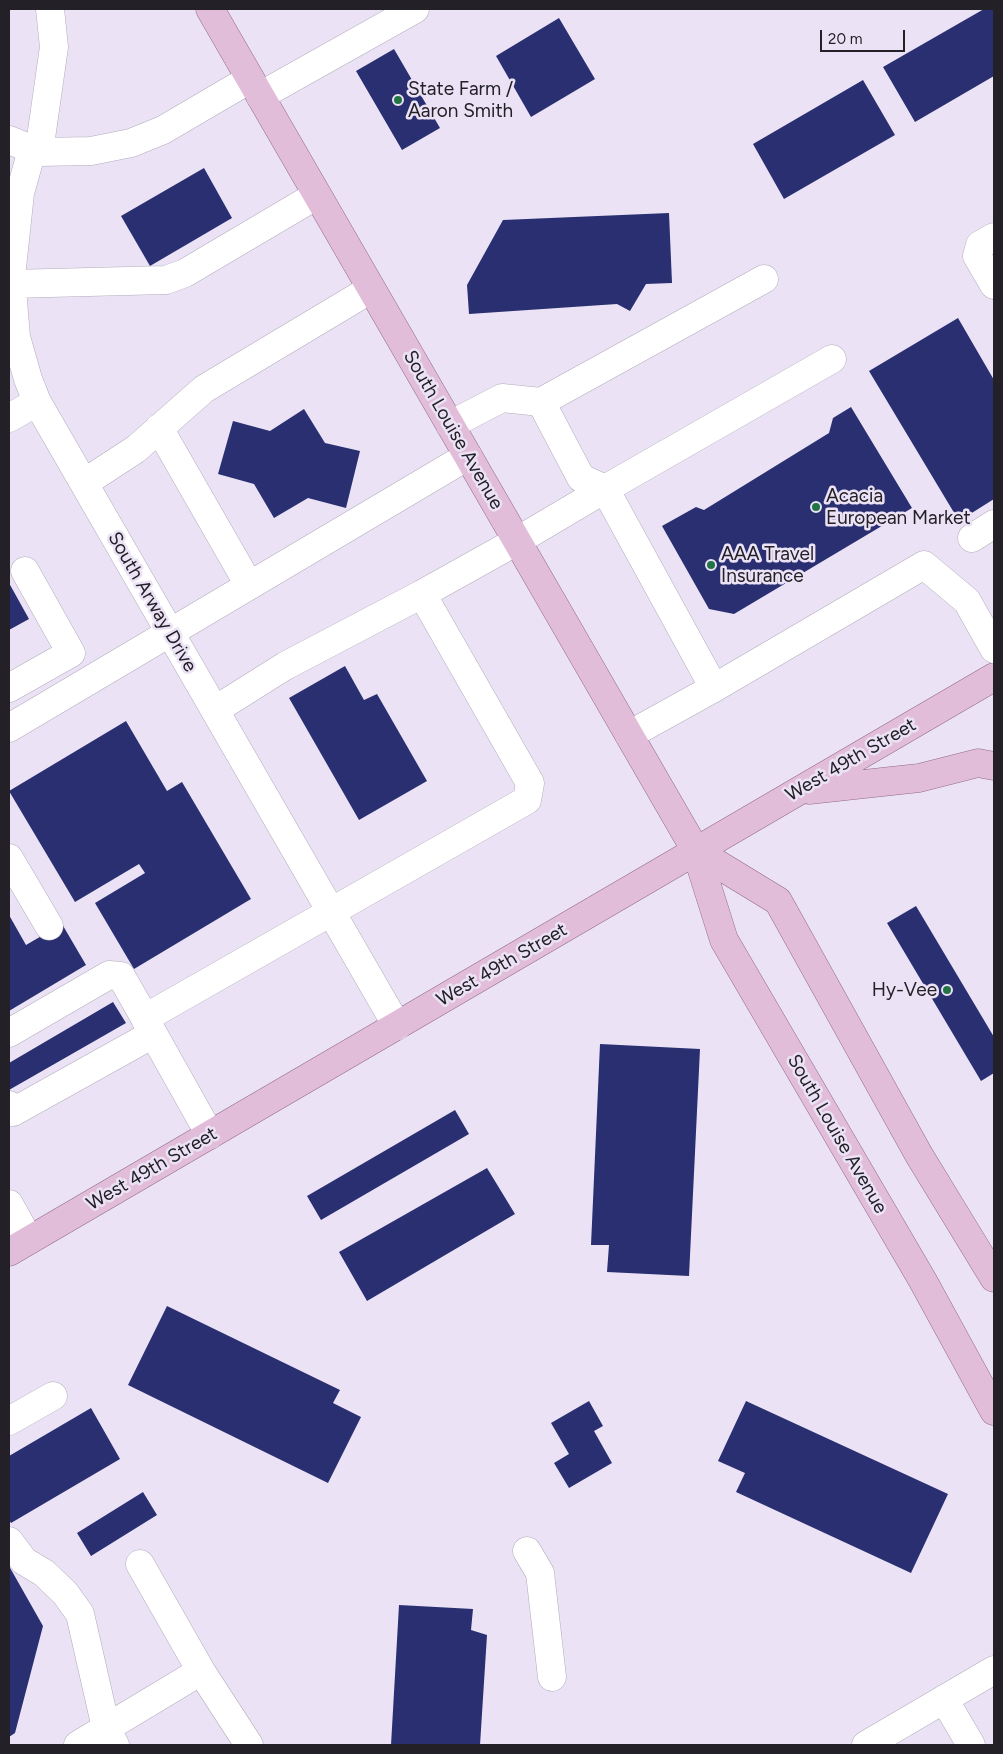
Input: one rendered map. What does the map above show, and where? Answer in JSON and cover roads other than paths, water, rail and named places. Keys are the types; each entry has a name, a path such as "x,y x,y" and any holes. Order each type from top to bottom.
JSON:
{"main road":[{"name":"South Louise Avenue","path":"210,9 696,851 724,940 924,1281 994,1411"},
{"name":"West 49th Street","path":"19,1246 994,677"},
{"path":"797,792 919,778 978,763 994,766"},
{"name":"South Louise Avenue","path":"696,851 778,902 919,1155 994,1278"},
{"path":"967,1361 994,1367"}],"street":[{"name":"South Arway Drive","path":"50,9 54,47 27,147 20,193 11,284 16,337 28,379 37,402 397,1026"},
{"path":"27,147 91,151 131,142 163,130 255,87 415,9"},
{"path":"11,284 166,280 185,273 317,195"},
{"path":"994,237 980,246 977,256 994,285"},
{"path":"450,425 502,398 541,402 764,278"},
{"path":"84,483 136,449 204,389 371,289"},
{"path":"215,710 285,666 422,594 517,541 832,359"},
{"path":"9,418 37,402"},
{"path":"541,402 581,478 605,489 714,688"},
{"path":"159,428 249,585"},
{"path":"9,728 468,456"},
{"path":"629,735 714,688 924,565 967,601 994,648"},
{"path":"25,571 85,682"},
{"path":"9,1104 13,1112 331,911 527,800 530,782 422,594"},
{"path":"9,688 70,653"},
{"path":"9,858 49,926"},
{"path":"9,1033 108,975 121,976 210,1135"},
{"path":"9,1204 19,1246"},
{"path":"9,1421 53,1396"},
{"path":"9,1542 24,1561 44,1573 65,1592 80,1614 110,1737"},
{"path":"527,1551 540,1573 552,1677"},
{"path":"140,1564 201,1671 249,1745"},
{"path":"866,1745 994,1670"},
{"path":"78,1745 110,1737 201,1671"},
{"path":"944,1699 971,1745"}],"place":[{"name":"State Farm / Aaron Smith","path":"398,100"},
{"name":"Acacia European Market","path":"816,507"},
{"name":"AAA Travel Insurance","path":"711,565"},
{"name":"Hy-Vee","path":"947,990"}]}
